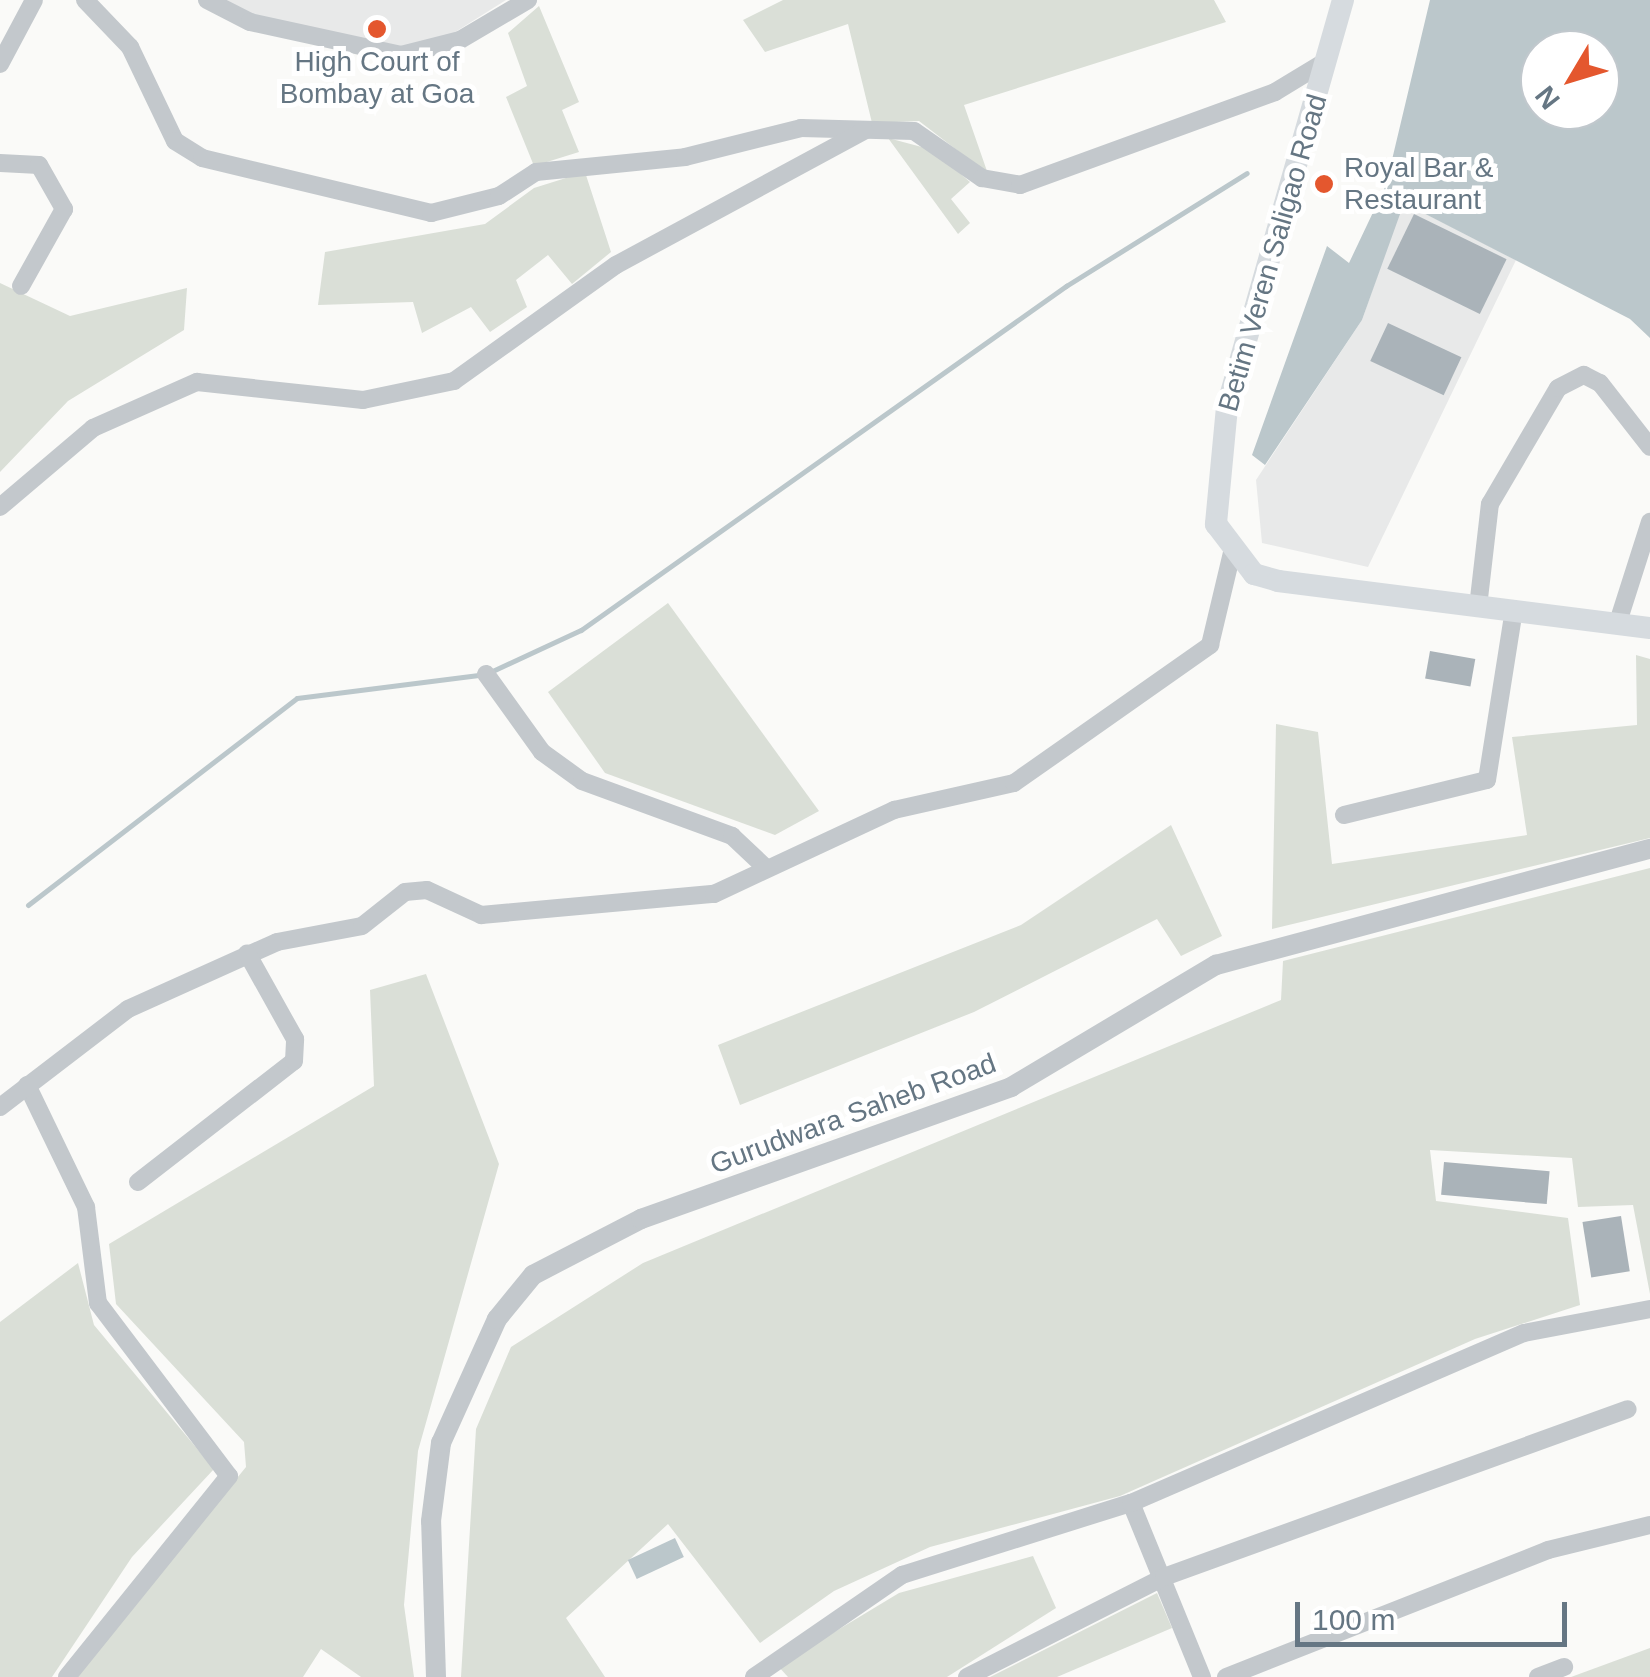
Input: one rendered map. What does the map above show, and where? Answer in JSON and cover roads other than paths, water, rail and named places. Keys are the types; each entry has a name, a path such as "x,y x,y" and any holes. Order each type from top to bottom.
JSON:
{"main road":[{"name":"Betim Veren Saligao Road","path":"1232,553 1216,524 1224,425 1342,0"},
{"path":"1232,553 1278,581 1478,607 1619,619 1650,628"}],"street":[{"path":"0,64 34,0"},
{"path":"86,0 130,47 175,140 202,158 392,208 460,211 536,172 597,160 686,156 802,128 914,131 982,178 1020,185 1276,92 1326,61"},
{"path":"207,0 250,22 401,55 460,40 528,0"},
{"path":"0,507 93,428 197,382 363,400 454,382 616,265 869,128"},
{"path":"0,163 39,165 64,208 21,286"},
{"path":"1478,607 1490,504 1558,388 1584,375 1600,383 1650,447"},
{"path":"1619,619 1650,522"},
{"path":"0,1107 128,1009 246,953 362,926 405,892 427,890 481,915 714,894 894,810 978,796 1043,766 1210,645 1232,553"},
{"path":"1344,815 1487,780 1514,609"},
{"path":"486,674 542,752 582,781 732,836 766,868"},
{"name":"Gurudwara Saheb Road","path":"436,1677 431,1521 441,1443 496,1319 534,1275 626,1226 1011,1086 1216,964 1650,849"},
{"path":"138,1182 294,1061 295,1039 246,953"},
{"path":"27,1086 86,1208 98,1303 229,1476 67,1677"},
{"path":"754,1677 902,1575 1131,1503 1524,1333 1650,1309"},
{"path":"968,1677 1164,1577 1459,1463 1627,1409"},
{"path":"1131,1503 1202,1677"},
{"path":"1226,1677 1548,1550 1650,1526"},
{"path":"1538,1677 1564,1666"}],"waterway":[{"path":"28,905 297,698 486,674 581,630 1066,286 1247,173"}],"place":[{"name":"High Court of Bombay at Goa","path":"377,29"},
{"name":"Royal Bar & Restaurant","path":"1324,184"}]}
